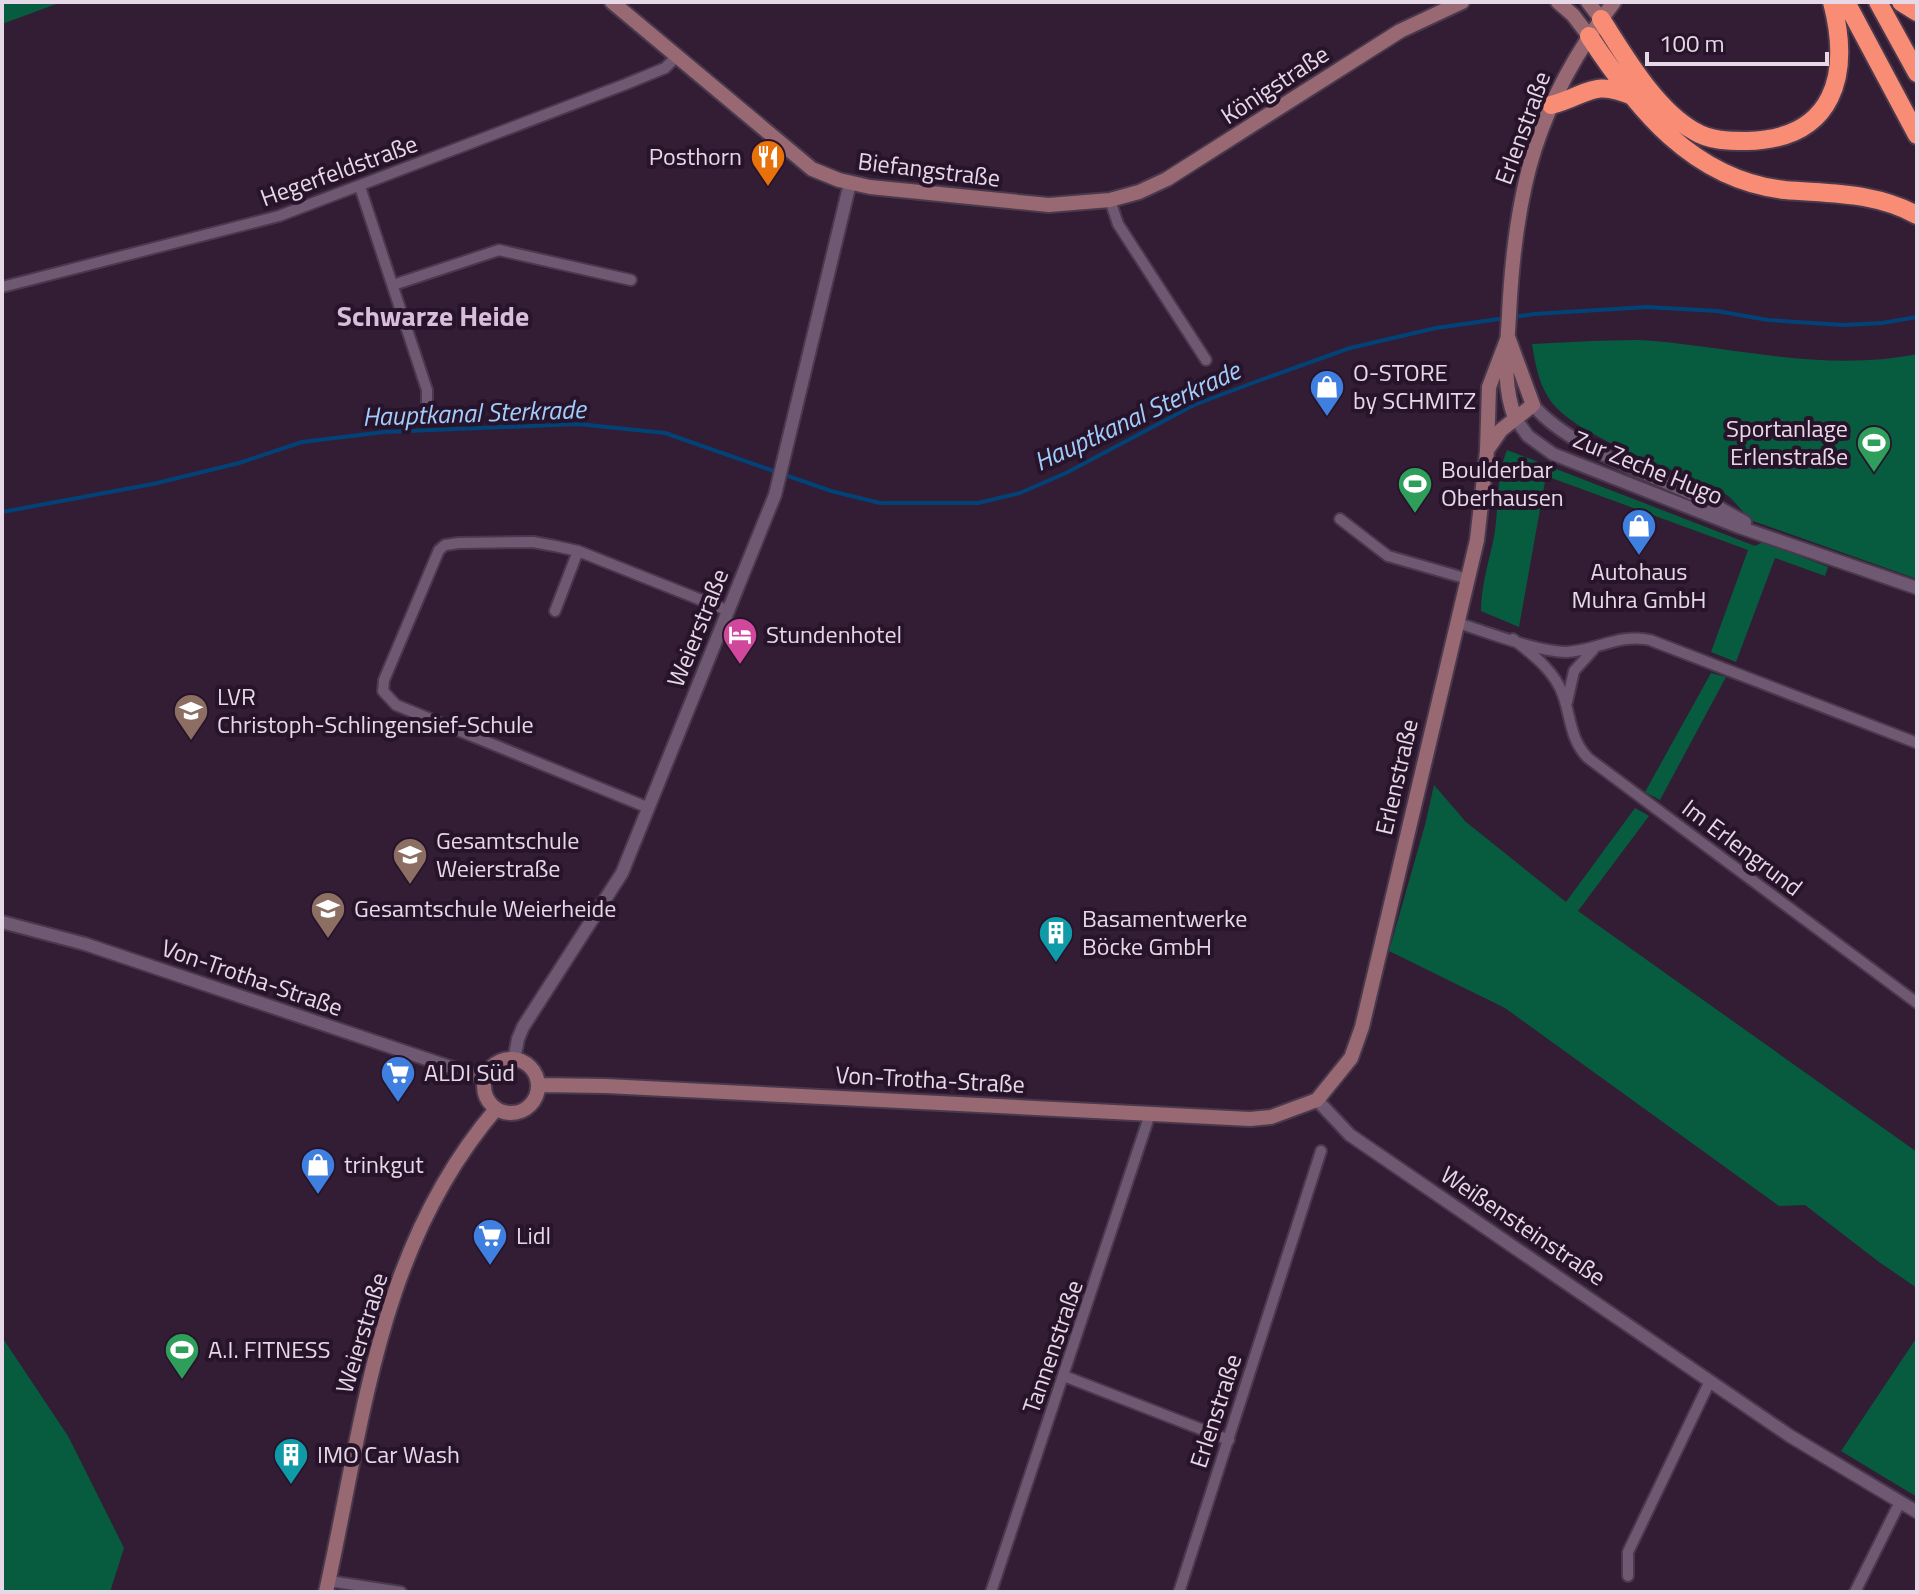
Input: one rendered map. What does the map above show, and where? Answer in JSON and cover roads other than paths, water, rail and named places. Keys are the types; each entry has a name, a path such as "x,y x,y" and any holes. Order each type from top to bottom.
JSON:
{"highway":[{"path":"1601,19 1628,61 1681,123 1698,134 1717,140 1756,141 1801,127 1819,114 1830,98 1838,80 1841,60 1840,37 1832,2"},
{"path":"1846,2 1917,135"},
{"path":"1878,2 1917,73"},
{"path":"1901,2 1917,12"},
{"path":"1589,36 1635,97 1686,151 1723,174 1769,188 1870,197 1917,215"},
{"path":"1551,105 1592,88 1618,90 1635,97"}],"main road":[{"name":"Biefangstraße","path":"612,2 812,169 850,183 1034,204 1063,205 1110,200"},
{"name":"Königstraße","path":"1110,200 1139,192 1179,173 1400,31 1462,2"},
{"path":"1558,2 1589,36 1614,2"},
{"path":"1588,2 1601,19"},
{"name":"Erlenstraße","path":"1515,418 1508,398 1505,372 1519,208 1530,161 1551,105 1569,66 1589,36"},
{"name":"Erlenstraße","path":"1508,337 1533,405"},
{"name":"Erlenstraße","path":"1317,1100 1351,1058 1362,1027 1480,526 1489,387 1508,337"},
{"path":"1487,451 1492,441 1515,418 1533,405"},
{"path":"514,1060 531,1068 538,1085 535,1099 524,1110 508,1113 496,1109 486,1096 486,1079 495,1066 514,1060"},
{"name":"Von-Trotha-Straße","path":"538,1085 1250,1119 1271,1117 1317,1100"},
{"name":"Weierstraße","path":"328,1587 367,1386 388,1312 418,1235 443,1184 496,1109"}],"street":[{"name":"Hegerfeldstraße","path":"2,287 35,276 271,218 360,187 626,84 665,68 677,56"},
{"name":"Weierstraße","path":"514,1060 523,1027 622,873 775,495 850,183"},
{"path":"360,187 427,390 427,407"},
{"path":"1110,200 1118,224 1206,360"},
{"path":"393,285 499,250 631,280"},
{"name":"Zur Zeche Hugo","path":"1533,405 1557,427 1586,445 1703,499 1776,539"},
{"name":"Zur Zeche Hugo","path":"1515,418 1529,437 1553,454 1723,521 1917,588"},
{"path":"1340,519 1388,556 1468,579"},
{"path":"649,808 396,705 383,691 384,680 439,550 445,545 533,542 578,551 729,611"},
{"path":"555,611 578,551"},
{"name":"Im Erlengrund","path":"1458,623 1556,652 1580,651 1628,638 1650,640 1917,743"},
{"name":"Im Erlengrund","path":"1513,639 1552,673 1567,708 1574,738 1588,758 1917,1003"},
{"path":"1567,708 1574,671 1598,647"},
{"name":"Von-Trotha-Straße","path":"2,922 85,944 486,1079"},
{"name":"Weißensteinstraße","path":"1317,1100 1350,1135 1801,1443 1917,1512"},
{"name":"Tannenstraße","path":"991,1592 1150,1114"},
{"name":"Erlenstraße","path":"1179,1592 1321,1151"},
{"path":"1064,1376 1229,1440"},
{"path":"1628,1576 1628,1552 1710,1381"},
{"path":"1855,1592 1900,1502"},
{"path":"328,1587 401,1592"}],"waterway":[{"name":"Hauptkanal Sterkrade","path":"2,512 153,484 239,463 302,442 384,432 578,424 665,433 831,491 880,503 978,503 1020,493 1066,473 1194,405 1350,348 1436,328 1534,314 1647,307 1717,311 1768,320 1843,325 1917,317"}],"place":[{"name":"Posthorn","path":"768,188"},
{"name":"O-STORE by SCHMITZ","path":"1327,418"},
{"name":"Sportanlage Erlenstraße","path":"1874,474"},
{"name":"Boulderbar Oberhausen","path":"1415,515"},
{"name":"Autohaus Muhra GmbH","path":"1639,557"},
{"name":"Stundenhotel","path":"740,666"},
{"name":"LVR Christoph-Schlingensief-Schule","path":"191,742"},
{"name":"Gesamtschule Weierstraße","path":"410,886"},
{"name":"Gesamtschule Weierheide","path":"328,940"},
{"name":"Basamentwerke Böcke GmbH","path":"1056,964"},
{"name":"ALDI Süd","path":"398,1104"},
{"name":"trinkgut","path":"318,1196"},
{"name":"Lidl","path":"490,1267"},
{"name":"A.I. FITNESS","path":"182,1381"},
{"name":"IMO Car Wash","path":"291,1486"}],"district":[{"name":"Schwarze Heide","path":"433,316"}]}
